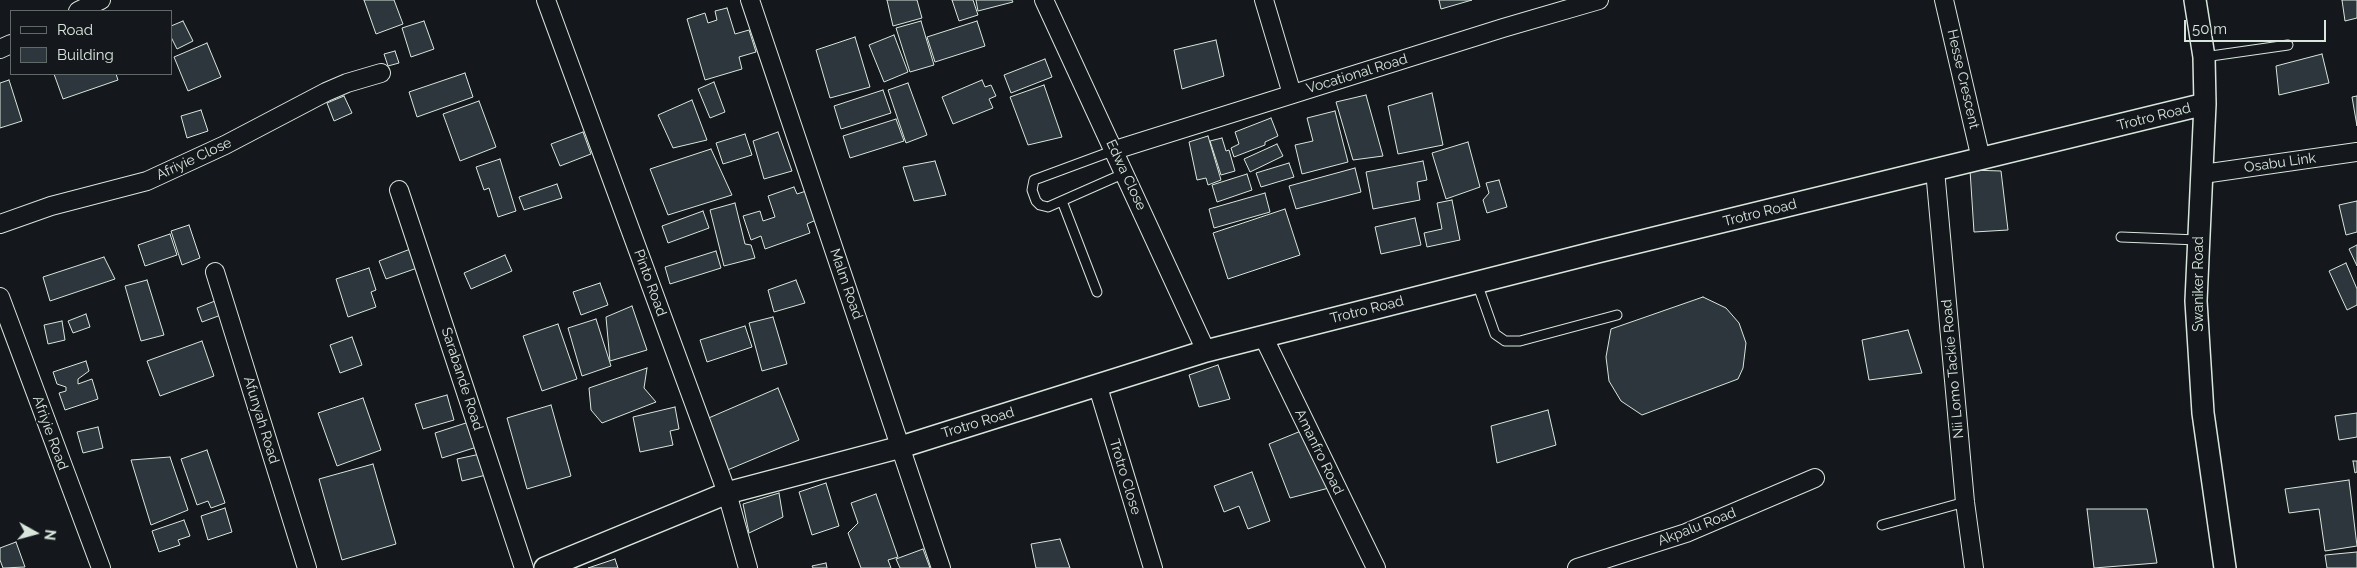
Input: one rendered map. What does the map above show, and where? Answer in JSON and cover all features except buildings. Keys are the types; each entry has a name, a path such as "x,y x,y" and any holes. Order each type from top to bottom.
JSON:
{"street":[{"path":"80,10 101,0"},
{"name":"Pinto Road","path":"546,0 727,493 748,568"},
{"name":"Malm Road","path":"750,0 941,568"},
{"name":"Edwa Close","path":"1044,0 1115,150 1206,351"},
{"path":"1264,0 1292,94"},
{"name":"Vocational Road","path":"1115,150 1503,28 1599,0"},
{"name":"Hesse Crescent","path":"1944,0 1981,159"},
{"name":"Swaniker Road","path":"2195,0 2204,57 2205,104 2196,301 2203,413 2225,568"},
{"name":"Afriyie Close","path":"0,224 50,206 147,181 225,145 326,92 347,83 381,74"},
{"name":"Trotro Road","path":"545,568 727,493 901,447 1206,351 2205,104"},
{"name":"Osabu Link","path":"2203,174 2357,152"},
{"name":"Nii Lomo Tackie Road","path":"1935,170 1966,502 1974,568"},
{"name":"Sarabande Road","path":"399,190 524,568"},
{"name":"Afunyah Road","path":"214,272 307,568"},
{"name":"Afriyie Road","path":"0,297 100,568"},
{"name":"Amanfro Road","path":"1263,336 1376,568"},
{"name":"Trotro Close","path":"1098,386 1153,568"},
{"name":"Akpalu Road","path":"1577,568 1686,533 1815,478"}],"lane":[{"path":"2204,57 2288,45"},
{"path":"1115,150 1034,180 1032,190 1036,201 1040,205 1048,207 1125,173"},
{"path":"1062,202 1097,292"},
{"path":"2121,237 2198,240"},
{"path":"1476,283 1495,334 1505,341 1520,341 1617,315"},
{"path":"1882,525 1966,502"}]}
